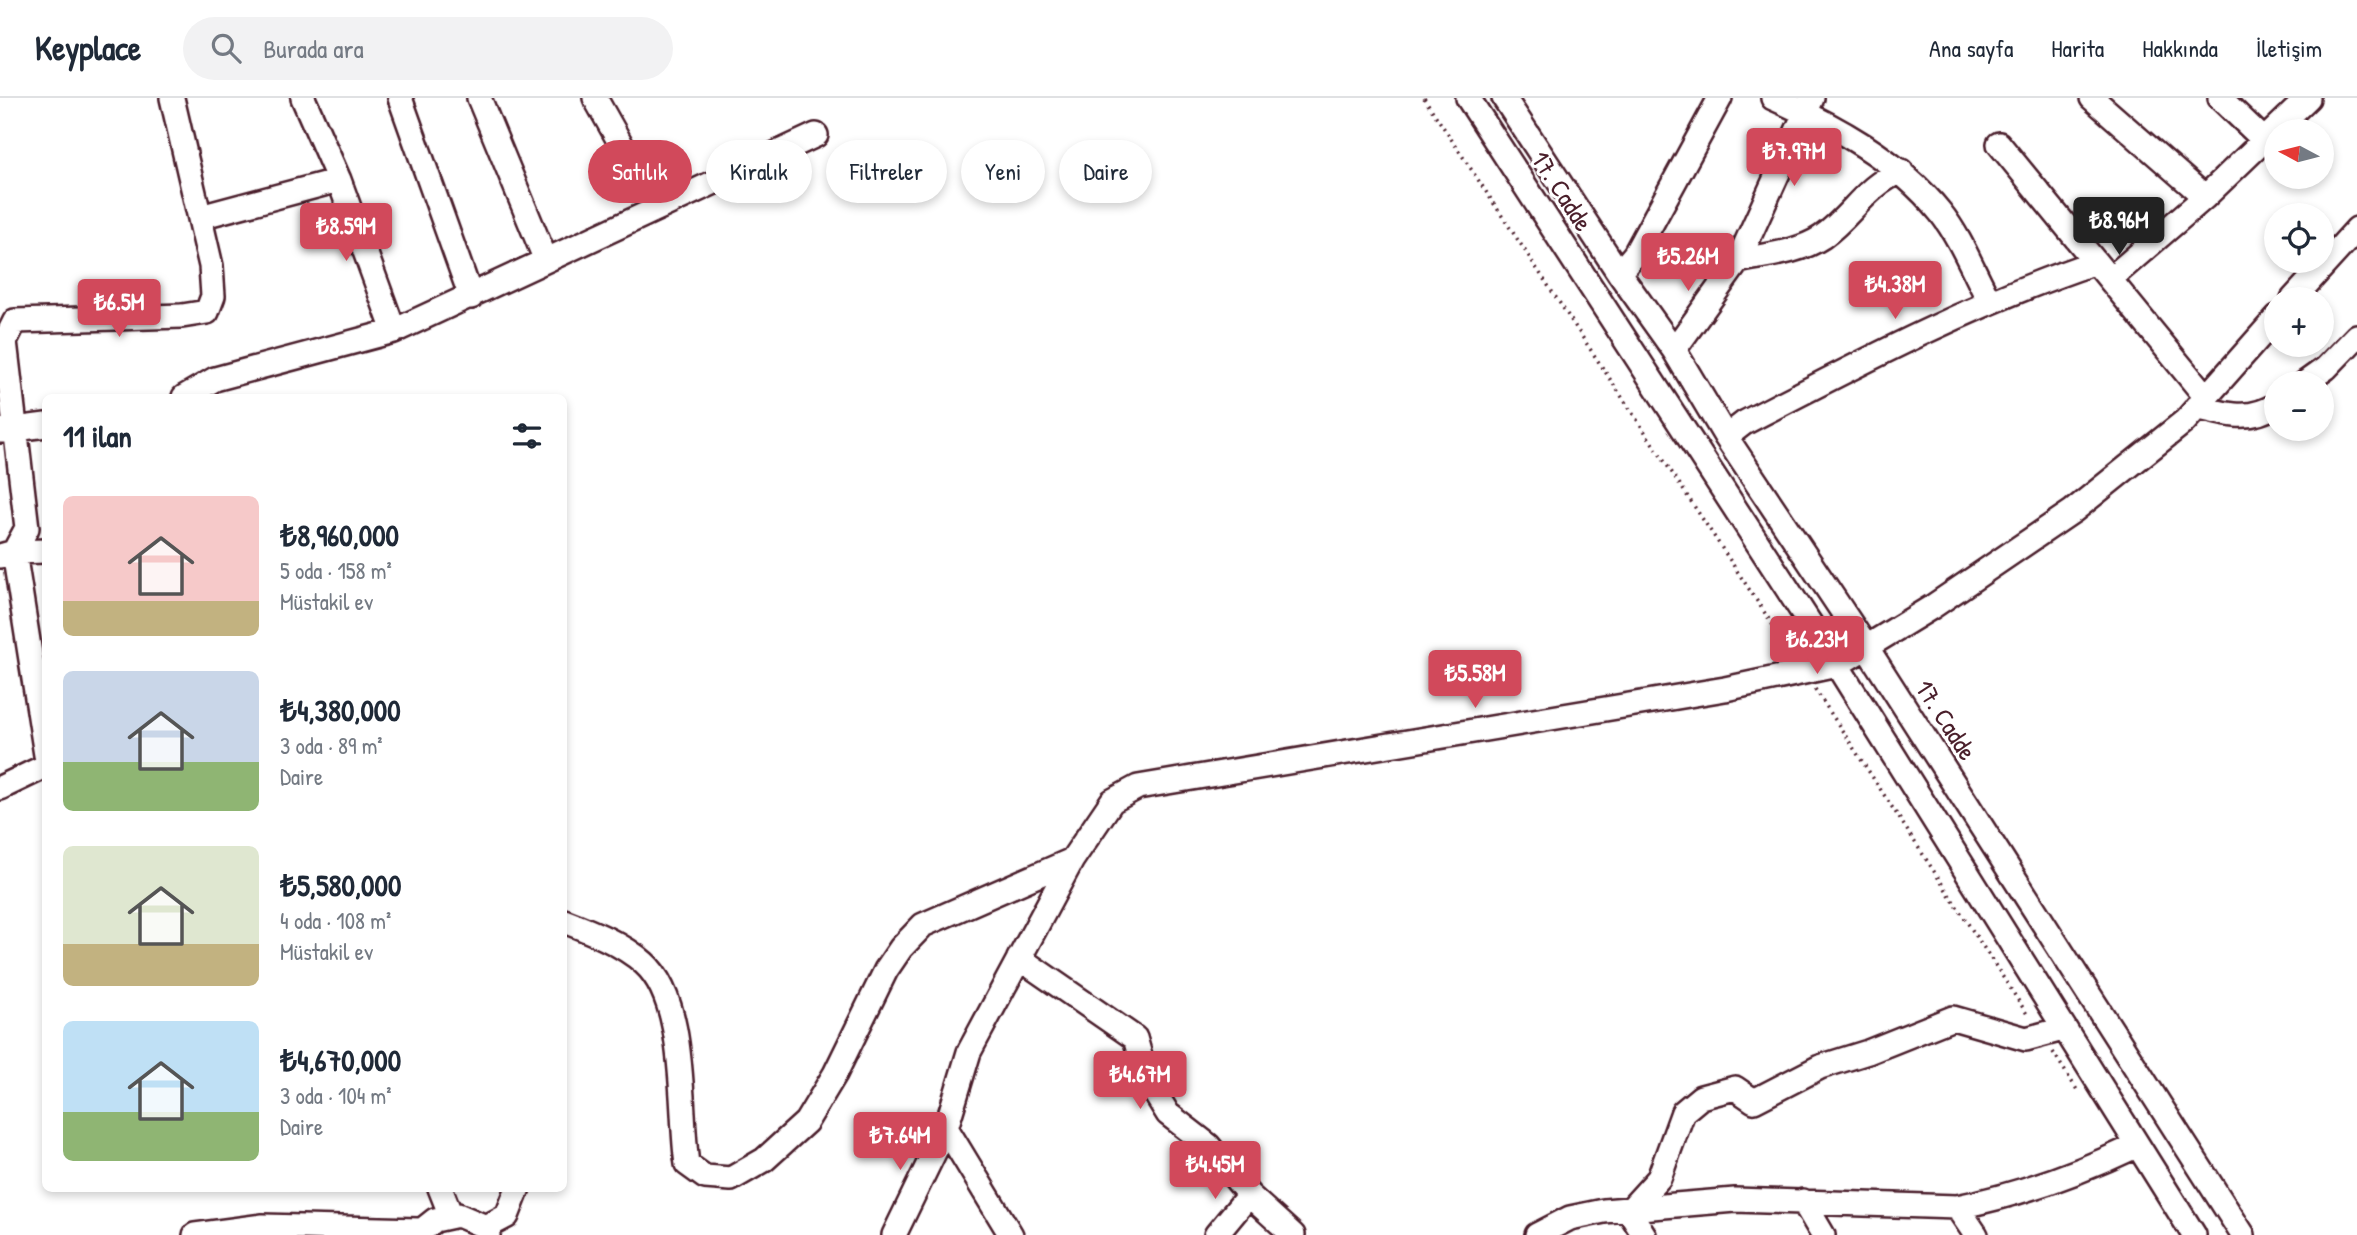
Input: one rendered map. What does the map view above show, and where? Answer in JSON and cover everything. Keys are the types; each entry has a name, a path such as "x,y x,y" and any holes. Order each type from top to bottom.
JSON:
{"street":[{"path":"42,734 7,554 27,528 8,430 5,341 8,320 182,316 207,312 213,296 211,266 172,98"},
{"path":"303,98 339,180 394,331"},
{"path":"400,98 471,297"},
{"path":"479,98 545,258"},
{"path":"595,98 657,208"},
{"name":"17. Cadde","path":"1468,98 1836,665 2194,1235"},
{"name":"17. Cadde","path":"1504,98 1619,273 1674,350 1726,437 1867,648 2243,1235"},
{"path":"1619,273 1635,254 1720,98"},
{"path":"1773,98 1808,106 1901,171 1942,215 1990,302"},
{"path":"2092,98 2205,197"},
{"path":"2110,279 2205,197 2264,140 2220,98"},
{"path":"2286,119 2308,98"},
{"path":"1674,350 1738,261 1808,106"},
{"path":"189,394 215,379 394,331 536,267 545,258 816,135"},
{"path":"1999,144 2093,263 2110,279 2202,402 2236,418 2264,411"},
{"path":"1738,261 1798,249 1822,237 1879,180 1901,171"},
{"path":"200,217 339,180"},
{"path":"2303,287 2357,229"},
{"path":"1726,437 1744,423 1872,357 1990,302 2093,263"},
{"path":"894,1235 946,1128 969,1052 1072,860 1112,801 1139,787 1725,690 1836,665 1867,648 2073,510 2185,421 2264,332"},
{"path":"2322,371 2357,336"},
{"path":"8,430 42,426"},
{"path":"7,554 42,551"},
{"path":"0,788 42,768"},
{"path":"567,922 590,931 644,963 659,982 679,1043 687,1164 705,1177 731,1179 764,1160 806,1122 835,1074 886,970 901,948 923,925 1072,860"},
{"path":"1019,958 1135,1038 1147,1080 1168,1115 1208,1144 1249,1195 1293,1235"},
{"path":"1629,1211 1659,1178 1683,1112 1701,1097 1734,1088 1754,1101 1820,1067 1868,1052 1953,1018 2026,1040 2063,1029"},
{"path":"946,1128 1011,1235"},
{"path":"1537,1235 1570,1218 1604,1211 1735,1200 1958,1206 1988,1201 2107,1160 2136,1146"},
{"path":"442,1192 451,1216"},
{"path":"195,1235 263,1226 418,1233 435,1220 458,1215 487,1231 508,1216 517,1192"},
{"path":"1216,1235 1249,1195"},
{"path":"1803,1201 1823,1235"},
{"path":"1958,1206 1976,1235"},
{"path":"1629,1211 1644,1235"}]}
